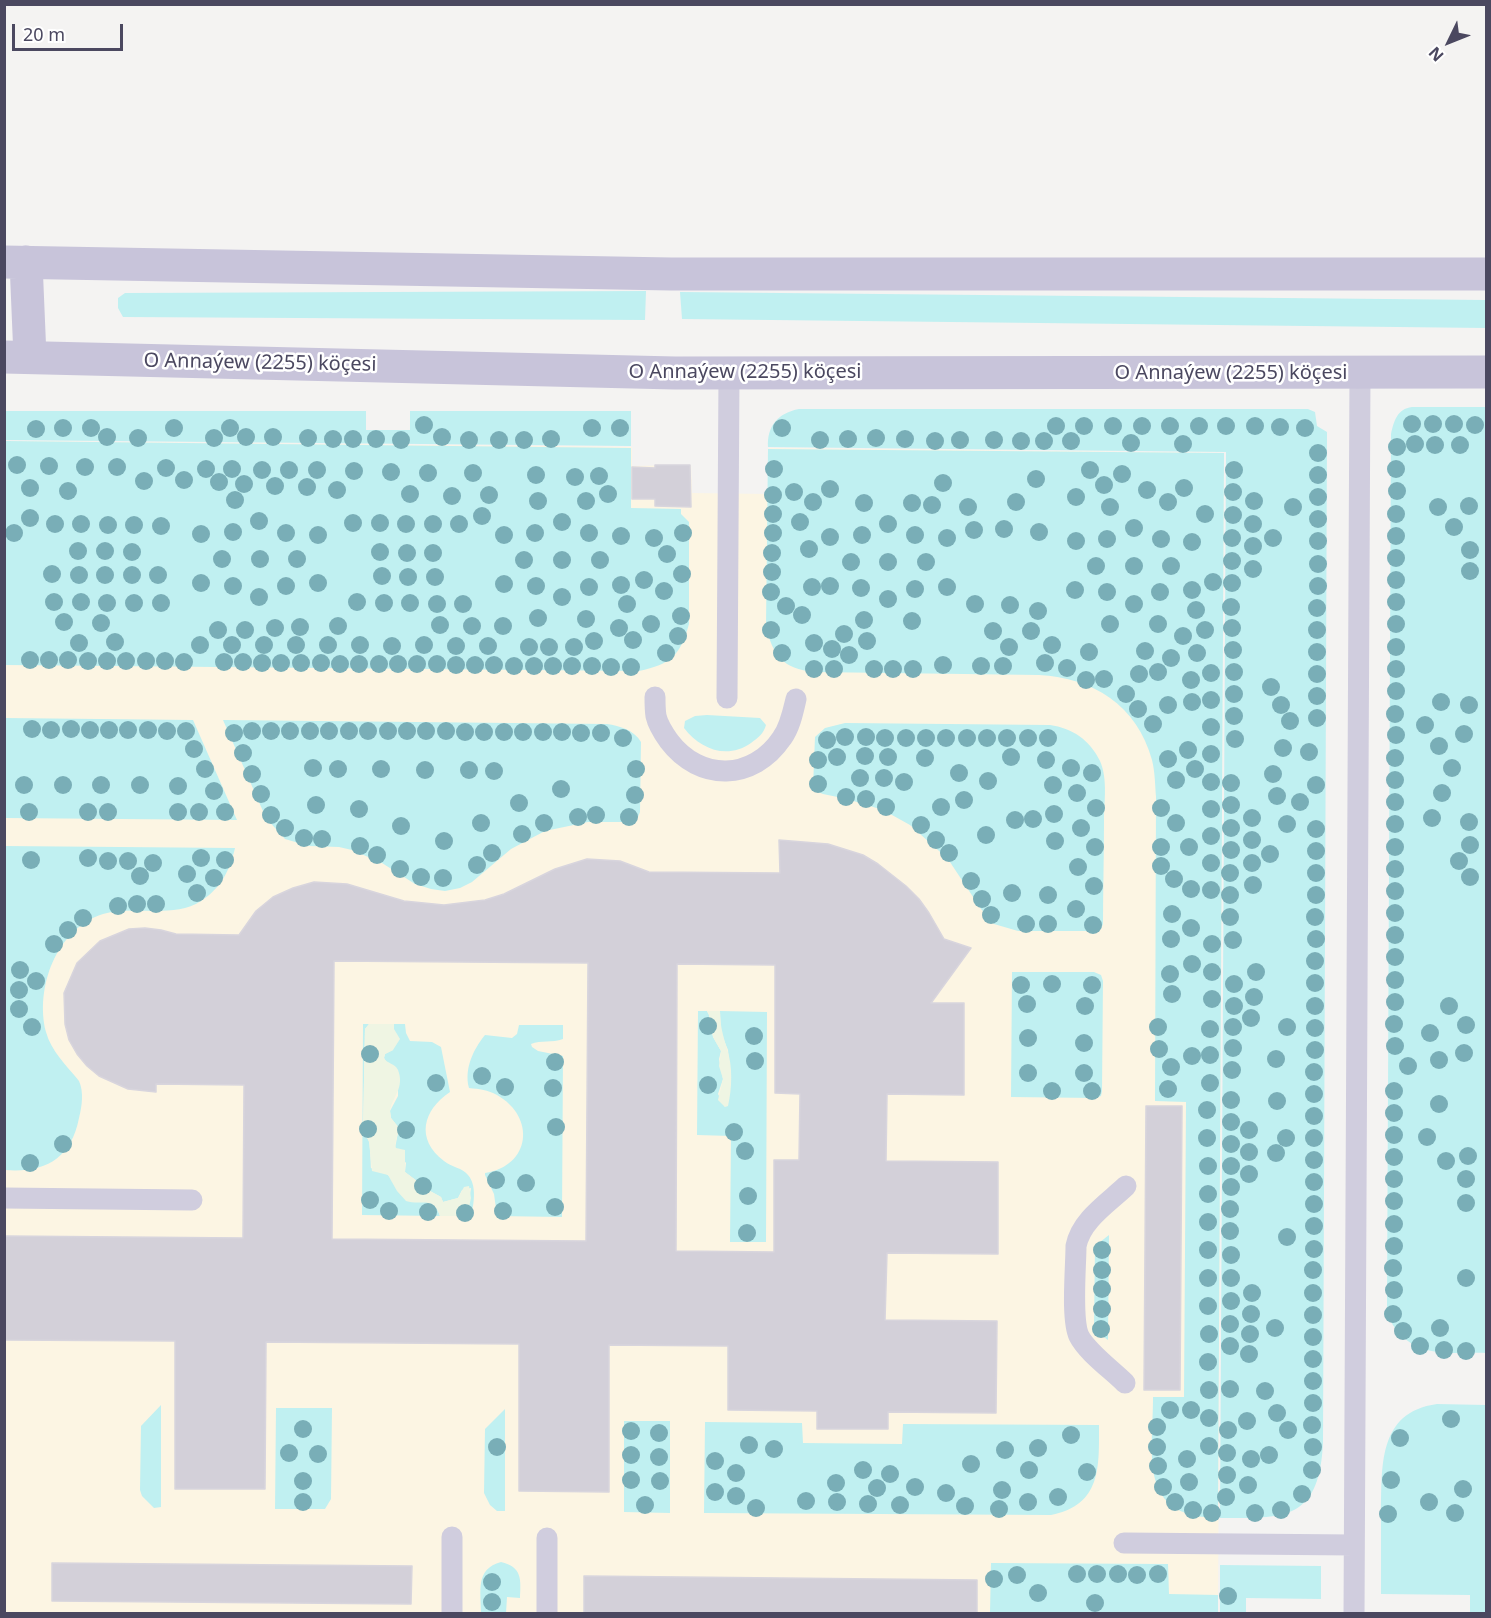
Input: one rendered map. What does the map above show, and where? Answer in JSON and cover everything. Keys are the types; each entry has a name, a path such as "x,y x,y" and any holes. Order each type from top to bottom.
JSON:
{"main road":[{"path":"17,357 15,262 671,274 1486,274"},
{"name":"O Annaýew (2255) köçesi","path":"17,357 729,373 1486,372"}],"lane":[{"path":"1354,1614 1360,372"},
{"path":"727,698 729,373"},
{"path":"655,697 656,717 664,734 677,752 707,769 724,772 757,763 771,752 784,737 796,699"},
{"path":"1125,1383 1083,1342 1078,1334 1076,1246 1083,1226 1126,1186"},
{"path":"4,1198 192,1200"},
{"path":"452,1537 452,1614"},
{"path":"547,1614 548,1538"},
{"path":"1124,1543 1354,1545"}],"shaded area":[{"path":"646,291 645,320 123,317 118,308 118,298 125,293"},
{"path":"680,292 1486,300 1486,328 682,319"},
{"path":"1412,407 1486,407 1486,1353 1452,1353 1420,1348 1396,1329 1387,1307 1391,434 1395,420 1400,413"},
{"path":"799,409 1308,409 1315,412 1317,426 1327,432 1323,1443 1320,1469 1314,1488 1306,1501 1294,1510 1263,1517 1220,1518 1226,452 768,447 769,433 775,422 785,414"},
{"path":"5,411 366,411 366,430 410,430 410,411 631,411 631,446 5,440"},
{"path":"5,441 632,447 632,466 691,465 692,493 768,494 769,448 1224,453 1218,1613 5,1614"},
{"path":"5,441 631,448 631,508 681,509 681,514 689,522 689,624 686,635 673,657 659,665 639,671 5,665"},
{"path":"768,449 1224,453 1218,1518 1192,1515 1174,1507 1162,1495 1155,1479 1152,1461 1153,1397 1184,1397 1186,1102 1155,1101 1156,797 1153,765 1145,741 1136,724 1110,698 1095,689 1059,677 814,672 794,668 787,664 772,645 766,625"},
{"path":"695,716 760,718 766,725 758,737 742,748 733,751 714,750 698,742 684,728 685,721"},
{"path":"5,718 193,720 237,820 5,818"},
{"path":"223,720 607,724 622,727 641,742 640,812 632,822 588,822 545,831 511,849 472,882 460,888 445,891 431,889 415,884 382,863 352,850 309,846 285,839 266,818"},
{"path":"845,723 1050,725 1080,736 1096,754 1104,775 1103,924 1101,929 1096,931 1018,931 994,924 981,909 948,859 910,825 883,810 818,792 813,787 815,737 825,728"},
{"path":"5,846 235,848 224,878 201,901 166,911 127,911 103,914 87,922 61,946 47,979 43,1015 48,1039 81,1085 81,1109 75,1132 63,1153 44,1166 19,1170 5,1170"},
{"path":"1012,972 1094,972 1101,975 1103,981 1101,1096 1096,1098 1011,1097"},
{"path":"698,1011 707,1011 713,1037 721,1051 719,1059 723,1079 718,1094 725,1107 729,1061 728,1050 721,1033 720,1011 767,1012 766,1242 730,1242 731,1136 697,1135"},
{"path":"363,1024 369,1024 365,1029 363,1132 368,1139 371,1168 385,1173 429,1202 437,1208 440,1216 362,1215"},
{"path":"394,1024 405,1024 410,1041 432,1042 441,1047 450,1092 434,1107 426,1125 426,1134 435,1152 447,1163 466,1173 471,1179 474,1195 471,1216 467,1216 471,1188 462,1190 458,1198 443,1202 441,1197 405,1172 406,1163 395,1148 399,1128 391,1118 390,1111 398,1096 398,1071 384,1058 385,1054 393,1050"},
{"path":"519,1025 563,1025 563,1039 531,1044 538,1051 563,1056 562,1217 497,1216 494,1194 485,1175 512,1161 523,1140 522,1128 518,1115 510,1104 487,1091 469,1088 469,1067 473,1053 485,1035 512,1038 517,1034"},
{"path":"1109,1235 1108,1340 1097,1332 1094,1325 1095,1246"},
{"path":"1437,1404 1486,1405 1486,1613 1470,1613 1470,1595 1381,1594 1382,1479 1387,1445 1393,1430 1403,1418 1417,1409"},
{"path":"161,1405 161,1507 154,1508 142,1496 140,1490 141,1426"},
{"path":"276,1408 332,1408 331,1499 325,1509 275,1509"},
{"path":"505,1409 505,1511 497,1511 490,1505 484,1493 485,1429"},
{"path":"624,1421 670,1421 670,1513 624,1512"},
{"path":"705,1422 802,1423 803,1443 902,1444 903,1424 1099,1425 1099,1455 1094,1482 1089,1493 1068,1510 1051,1515 704,1513"},
{"path":"501,1562 517,1571 520,1598 507,1597 506,1613 481,1613 480,1589 483,1575 493,1565"},
{"path":"991,1563 1168,1564 1169,1594 1218,1595 1218,1613 990,1613"},
{"path":"1220,1565 1321,1566 1321,1599 1246,1598 1246,1613 1220,1613"}],"sand":[{"path":"707,1011 720,1011 729,1056 731,1085 728,1106 725,1107 718,1100 723,1079 719,1066 721,1051 713,1037"},
{"path":"369,1024 394,1024 394,1029 400,1039 393,1050 385,1054 384,1058 397,1068 400,1076 399,1087 390,1111 391,1118 399,1128 396,1148 405,1150 405,1172 441,1197 443,1202 458,1198 464,1187 469,1186 471,1198 467,1216 440,1216 430,1203 406,1201 388,1175 372,1171 369,1141 363,1132 365,1029"}],"building":[{"path":"655,465 690,465 691,507 655,506 655,499 632,499 632,467 655,468"},
{"path":"779,840 828,844 863,855 906,886 919,899 944,939 971,948 931,1003 964,1003 964,1095 887,1094 886,1161 998,1162 998,1254 887,1253 885,1320 997,1321 996,1413 888,1412 888,1429 817,1429 817,1411 728,1410 728,1346 609,1345 609,1492 519,1491 519,1344 266,1342 265,1489 175,1489 175,1341 4,1340 4,1236 243,1238 244,1085 156,1084 156,1092 128,1089 99,1076 77,1054 69,1040 65,1024 64,993 77,963 100,941 129,929 145,928 176,934 239,935 256,911 273,897 314,882 347,884 404,901 444,905 485,900 504,894 555,869 587,859 620,861 649,872 780,873","holes":["334,961 588,963 586,1241 332,1239","677,964 775,965 775,1093 800,1094 799,1160 774,1160 774,1252 676,1251"]},
{"path":"1146,1106 1182,1106 1180,1390 1144,1390"},
{"path":"52,1563 412,1566 411,1604 52,1601"},
{"path":"584,1576 977,1580 977,1614 584,1614"}]}
